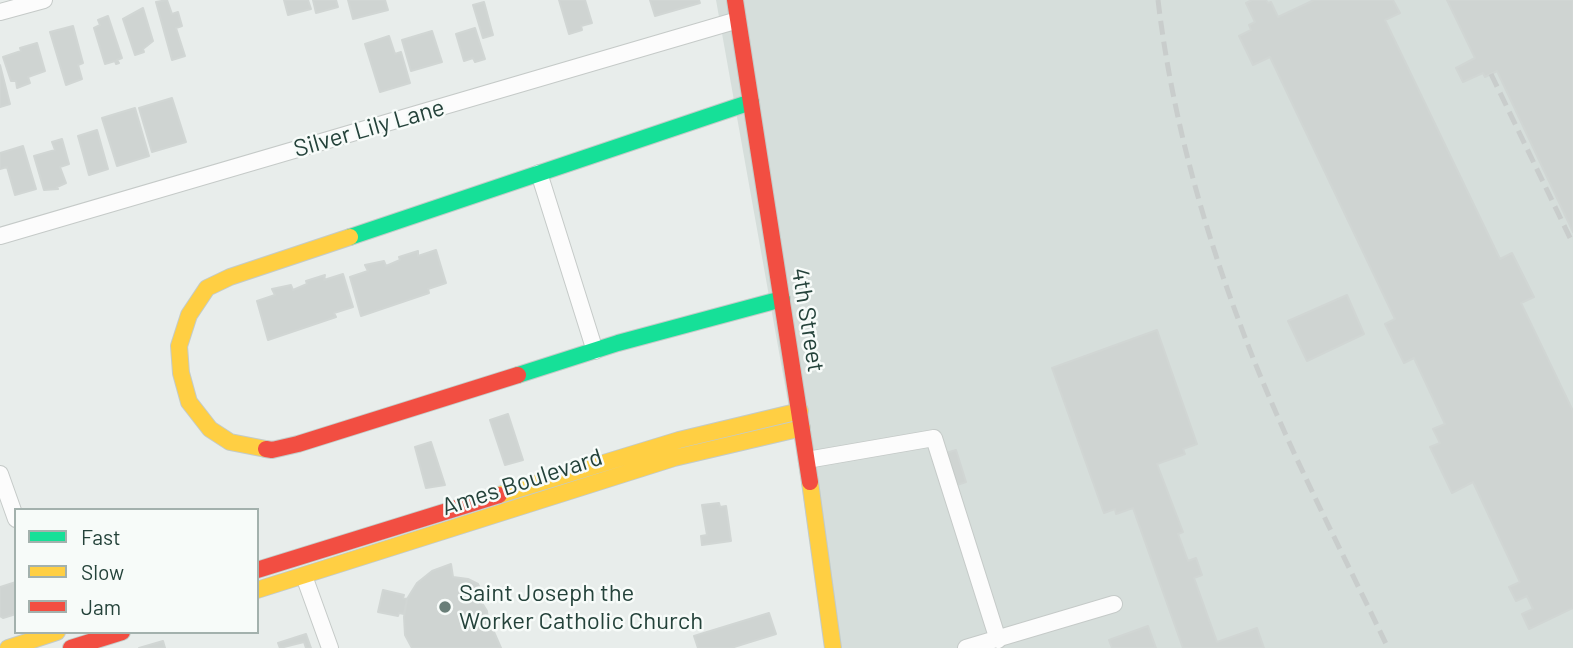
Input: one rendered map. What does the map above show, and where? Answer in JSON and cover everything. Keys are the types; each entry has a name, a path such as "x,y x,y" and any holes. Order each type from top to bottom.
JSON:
{"street":[{"path":"0,12 44,0"},
{"name":"4th Street","path":"735,0 800,411 833,648"},
{"name":"Silver Lily Lane","path":"0,236 738,20"},
{"path":"751,102 230,277 207,288 189,315 179,346 181,373 189,401 210,429 230,442 272,450 595,351 782,299"},
{"path":"539,173 595,351"},
{"name":"Ames Boulevard","path":"259,569 679,440 800,411"},
{"name":"Ames Boulevard","path":"259,589 674,457 802,428"},
{"path":"807,460 934,438 999,640"},
{"path":"0,474 14,513"},
{"path":"304,576 330,648"},
{"path":"966,648 1114,604"},
{"path":"8,648 50,634"},
{"path":"71,648 115,634"}],"shaded area":[{"path":"716,0 1573,0 1573,648 825,648 796,447"}],"building":[{"path":"167,0 172,14 178,12 182,26 176,28 185,56 172,60 156,2"},
{"path":"284,0 308,0 311,9 288,15"},
{"path":"313,0 336,0 338,7 316,13"},
{"path":"348,0 385,0 388,10 353,19"},
{"path":"559,0 585,0 592,23 569,34"},
{"path":"650,0 699,0 700,3 655,16"},
{"path":"1252,0 1271,2 1278,17 1314,0 1393,0 1400,13 1385,20 1500,259 1512,253 1534,297 1521,303 1573,411 1573,608 1529,629 1522,614 1533,609 1527,596 1516,601 1509,587 1520,582 1473,482 1452,493 1430,447 1440,443 1433,429 1445,424 1414,358 1404,363 1385,324 1395,319 1270,57 1253,65 1239,36 1251,30 1249,25 1255,22 1246,3"},
{"path":"1447,0 1573,0 1573,232 1497,71 1485,77 1483,73 1463,82 1456,68 1475,58"},
{"path":"484,2 493,35 483,38 473,5"},
{"path":"143,8 153,41 143,49 144,52 135,55 123,19"},
{"path":"108,16 122,58 117,60 119,63 116,64 115,61 105,64 94,28 100,25 98,20"},
{"path":"73,26 83,63 78,65 82,79 66,85 50,32"},
{"path":"475,28 485,59 475,62 473,58 464,61 456,34"},
{"path":"432,31 442,62 411,71 402,40"},
{"path":"389,36 395,54 401,52 410,83 380,92 365,44"},
{"path":"37,43 45,71 28,77 30,83 17,88 16,81 11,81 3,57"},
{"path":"0,65 10,104 0,107"},
{"path":"172,98 186,142 152,152 139,108"},
{"path":"135,108 149,156 117,166 102,118"},
{"path":"97,130 108,169 89,175 78,136"},
{"path":"62,139 69,164 60,167 66,183 57,187 58,189 44,190 34,156 55,150 52,142"},
{"path":"23,146 36,189 15,195 7,167 0,169 0,153"},
{"path":"436,250 446,283 428,289 429,293 361,316 350,277 368,271 365,265 384,261 386,266 400,260 399,257 418,251 418,256"},
{"path":"343,274 353,307 334,313 336,317 268,340 257,301 275,295 272,289 291,285 293,290 307,284 306,281 325,275 324,280"},
{"path":"1347,295 1364,334 1307,361 1288,321"},
{"path":"1157,330 1197,444 1183,449 1185,454 1157,464 1183,532 1178,534 1188,561 1196,558 1202,575 1194,578 1217,642 1257,628 1264,648 1183,648 1133,508 1116,514 1115,509 1104,513 1052,368"},
{"path":"508,414 523,460 505,465 490,420"},
{"path":"431,442 445,485 426,488 415,447"},
{"path":"956,450 966,482 957,485 946,453"},
{"path":"719,503 720,507 726,506 731,541 702,545 701,536 707,535 702,505"},
{"name":"Saint Joseph the Worker Catholic Church","path":"451,564 453,577 468,579 478,584 485,601 482,603 487,611 488,621 497,624 494,632 501,648 412,648 405,635 407,599 417,583 432,571"},
{"path":"14,583 14,615 3,618 0,616 0,587"},
{"path":"383,590 404,595 403,598 407,599 404,614 399,613 398,616 378,612"},
{"path":"769,613 776,634 731,648 698,648 694,636"},
{"path":"1148,626 1156,648 1112,648 1109,640"},
{"path":"306,634 311,648 306,648 304,642 280,648 278,643"},
{"path":"163,641 165,648 139,648"}],"railway":[{"path":"1158,0 1179,123 1200,205 1226,285 1291,447 1388,648"},
{"path":"1491,74 1573,244"}],"traffic: fast":[{"path":"350,237 751,102"},
{"path":"518,375 618,343 782,299"}],"traffic: slow":[{"path":"266,449 230,442 210,429 189,402 181,373 179,346 189,315 207,288 230,277 350,237"},
{"path":"499,495 679,440 800,411"},
{"path":"259,589 674,458 802,428"},
{"path":"810,482 833,648"},
{"path":"8,648 51,634"}],"traffic: jam":[{"path":"735,0 810,482"},
{"path":"266,449 298,444 518,375"},
{"path":"259,569 499,495"},
{"path":"71,648 116,634"}],"place":[{"name":"Saint Joseph the Worker Catholic Church","path":"445,607"}]}
